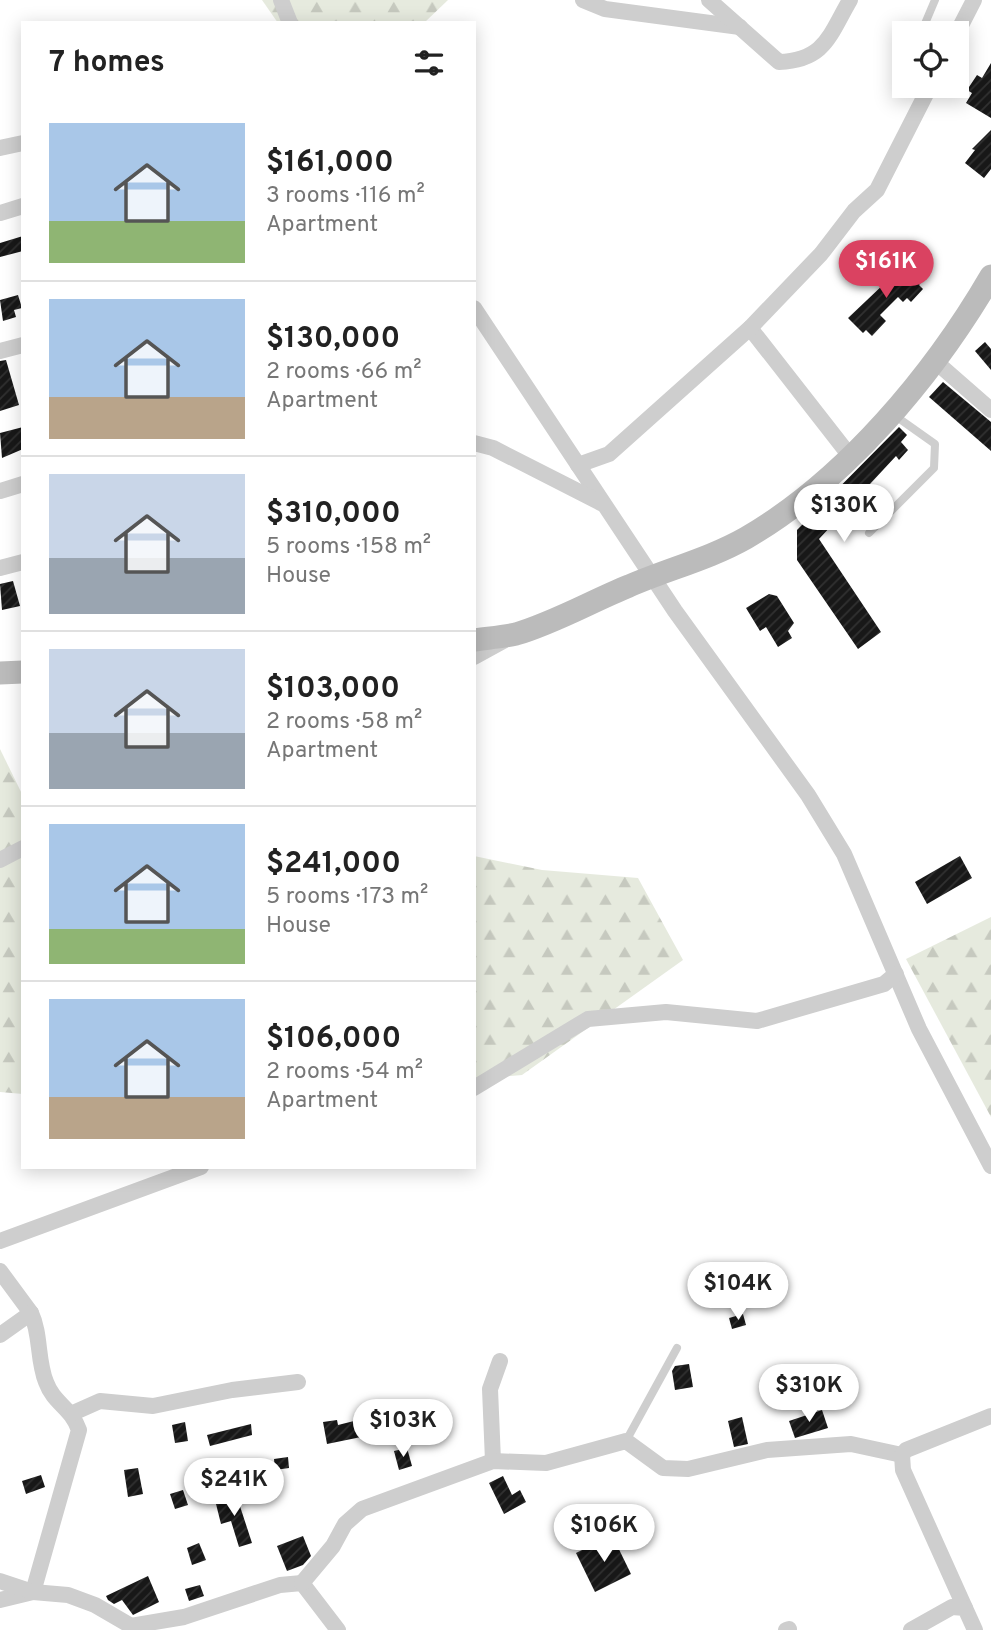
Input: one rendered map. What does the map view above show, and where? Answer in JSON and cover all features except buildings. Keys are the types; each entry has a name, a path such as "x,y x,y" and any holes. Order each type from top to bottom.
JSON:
{"street":[{"path":"281,0 289,21"},
{"path":"583,0 605,9 740,27"},
{"path":"709,0 779,62 801,61 821,49 850,0"},
{"path":"963,21 974,0"},
{"path":"578,465 609,454 750,328 821,254 854,211 877,190 924,98"},
{"path":"0,148 21,144"},
{"path":"0,213 21,207"},
{"path":"476,656 516,634 653,576 718,552 748,537 816,488 892,413 936,362 991,276"},
{"path":"476,310 604,504 837,842 919,1029 991,1167"},
{"path":"750,328 849,456"},
{"path":"0,352 21,346"},
{"path":"936,362 991,410"},
{"path":"476,444 493,448 604,504"},
{"path":"0,491 21,485"},
{"path":"0,568 21,563"},
{"path":"476,640 516,634"},
{"path":"0,673 21,672"},
{"path":"0,860 21,849"},
{"path":"476,1087 589,1019 666,1012 757,1021 884,984 896,974"},
{"path":"0,1241 196,1169"},
{"path":"0,1271 31,1313 46,1382 57,1402 73,1413 79,1430 33,1592"},
{"path":"0,1335 31,1313"},
{"path":"493,1461 490,1389 500,1361"},
{"path":"73,1413 100,1401 153,1406 232,1390 298,1382"},
{"path":"975,1630 903,1470 902,1455 906,1450 991,1416"},
{"path":"0,1581 33,1592 68,1595 95,1605 131,1626 184,1617 280,1585 302,1583 333,1546 345,1524 362,1509 493,1461 546,1463 626,1440 663,1468 688,1469 767,1450 851,1444 902,1455"},
{"path":"302,1583 338,1630"},
{"path":"0,1600 33,1592"},
{"path":"911,1630 952,1607 965,1608"}],"lane":[{"path":"926,21 935,0"},
{"path":"869,533 933,468 935,444 892,413"},
{"path":"626,1440 677,1348"}],"green space":[{"path":"262,0 448,0 426,21 277,21"},
{"path":"0,749 21,792 21,1094 0,1092"},
{"path":"476,856 542,870 638,878 683,960 522,1075 476,1079"},
{"path":"991,917 991,1117 906,959"}]}
